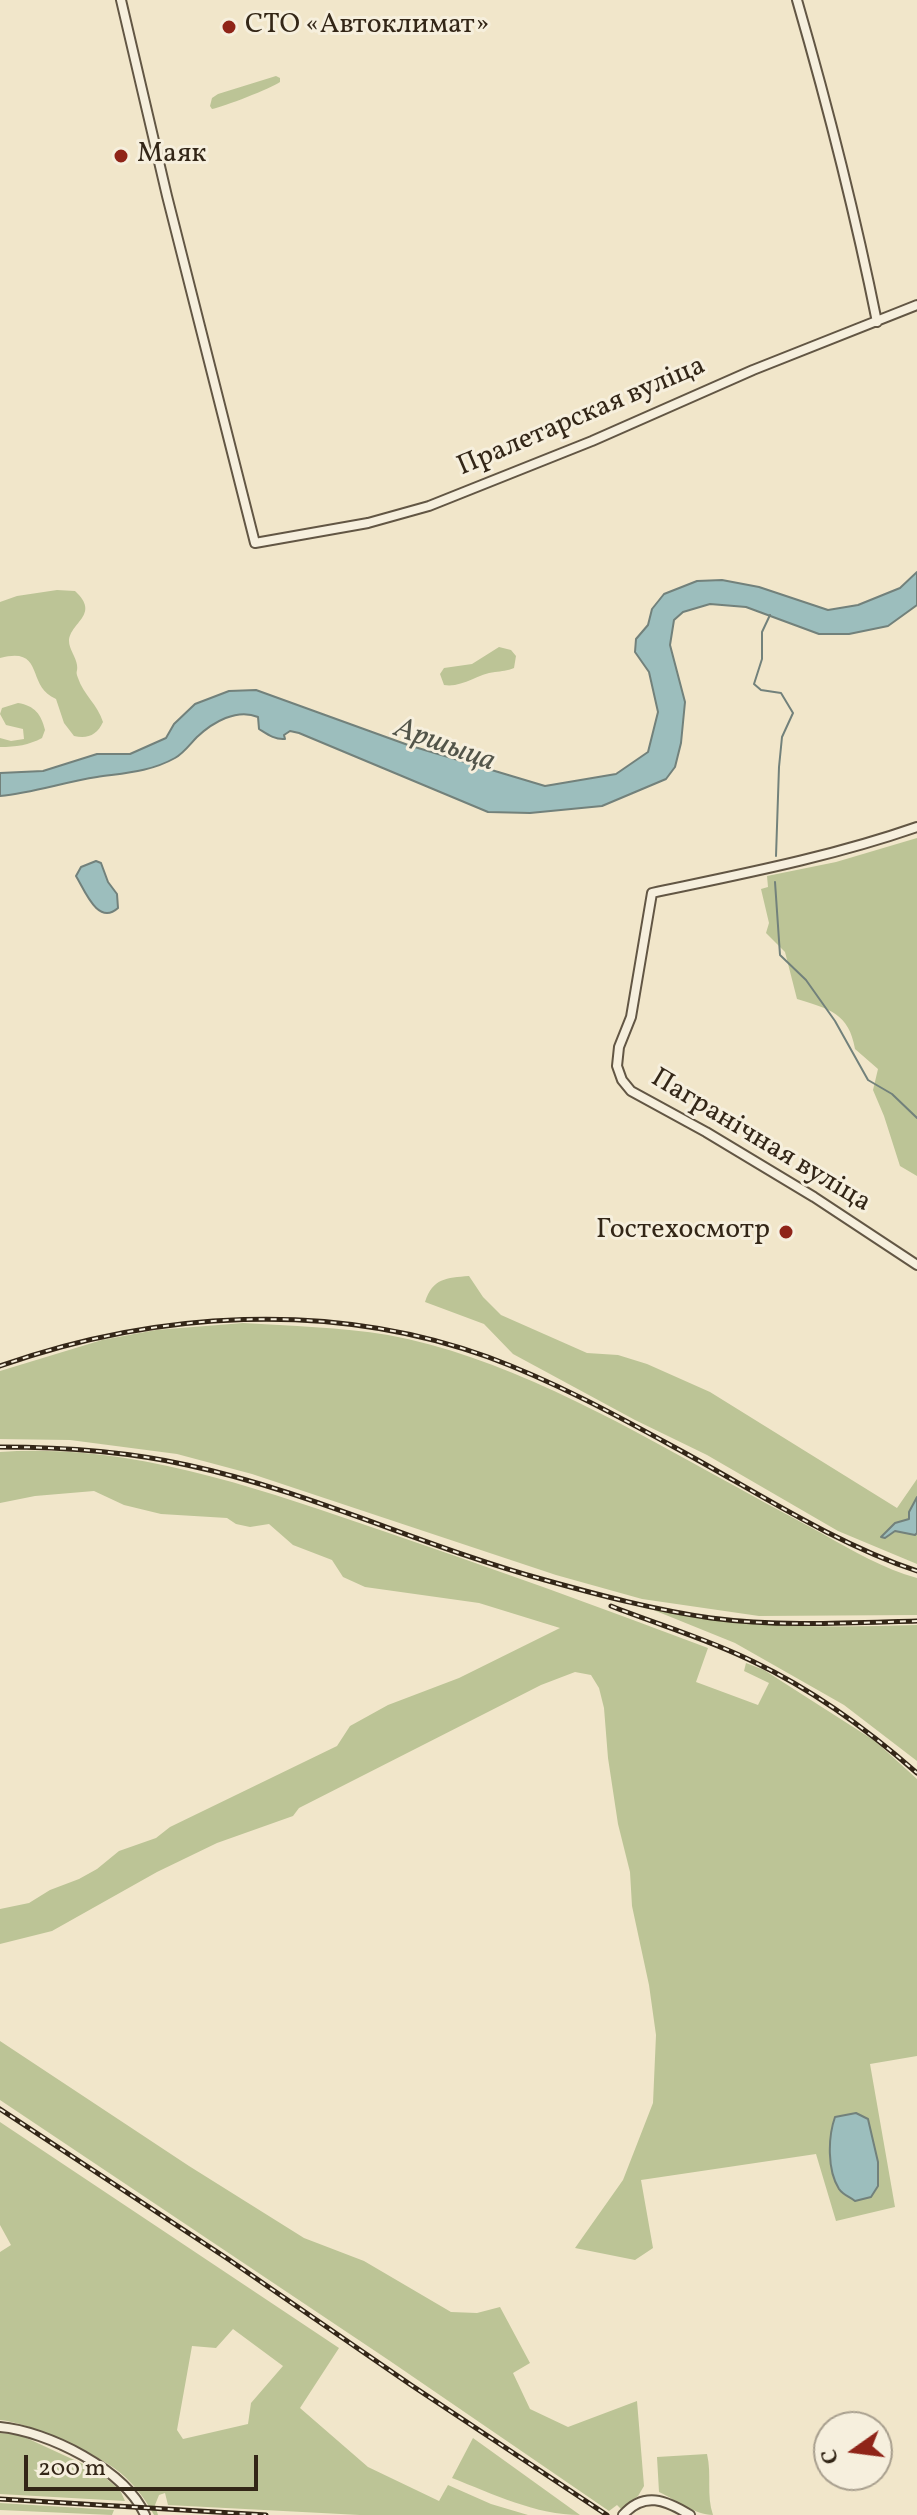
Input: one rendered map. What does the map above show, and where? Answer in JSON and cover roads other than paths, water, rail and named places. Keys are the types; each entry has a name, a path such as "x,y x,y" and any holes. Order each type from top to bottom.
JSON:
{"street":[{"name":"Пралетарская вуліца","path":"121,0 255,543 368,523 429,506 917,305"},
{"path":"797,0 856,215 877,322"},
{"name":"Пагранічная вуліца","path":"917,827 813,859 652,893 631,1017 619,1047 617,1066 622,1080 631,1091 814,1197 917,1265"},
{"path":"0,2427 19,2430 72,2450 105,2470 126,2487 145,2515"},
{"path":"623,2515 631,2506 650,2500 666,2502 690,2515"}],"water":[{"path":"917,572 917,605 888,626 849,634 819,634 746,607 710,604 683,612 674,620 670,645 685,702 675,767 666,779 602,806 530,813 488,812 299,733 290,731 284,735 285,739 274,738 259,729 258,717 242,714 203,731 178,756 166,763 0,796 0,773 43,771 97,754 130,754 166,738 174,724 195,704 229,691 256,690 408,745 545,786 616,774 648,752 658,712 649,672 635,652 636,639 648,625 652,609 664,594 697,581 722,580 759,587 828,610 858,605 900,588"},
{"path":"96,861 101,863 108,882 117,894 118,908 111,912 98,910 76,876 81,867"},
{"path":"917,1497 917,1533 895,1531 885,1538 881,1537 895,1523 909,1519"},
{"path":"856,2113 868,2119 878,2162 878,2186 871,2197 855,2201 839,2189 832,2173 830,2153 835,2117"}],"waterway":[{"path":"770,615 762,632 762,659 754,684 761,690 781,693 793,713 782,737 776,856"},
{"path":"775,882 780,955 806,980 835,1021 868,1080 892,1094 917,1118"}],"railway":[{"path":"0,1366 59,1347 120,1333 182,1324 244,1320 306,1320 367,1327 428,1339 488,1357 560,1387 823,1530 917,1571"},
{"path":"0,1447 117,1453 232,1476 322,1504 500,1567 669,1611 762,1623 917,1621"},
{"path":"611,1606 719,1646 776,1673 839,1712 917,1773"},
{"path":"0,2109 607,2515"},
{"path":"0,2499 266,2515"}],"place":[{"name":"СТО «Автоклимат»","path":"229,27"},
{"name":"Маяк","path":"121,156"},
{"name":"Гостехосмотр","path":"786,1232"}],"water label":[{"name":"Аршыца","path":"444,747"}]}
